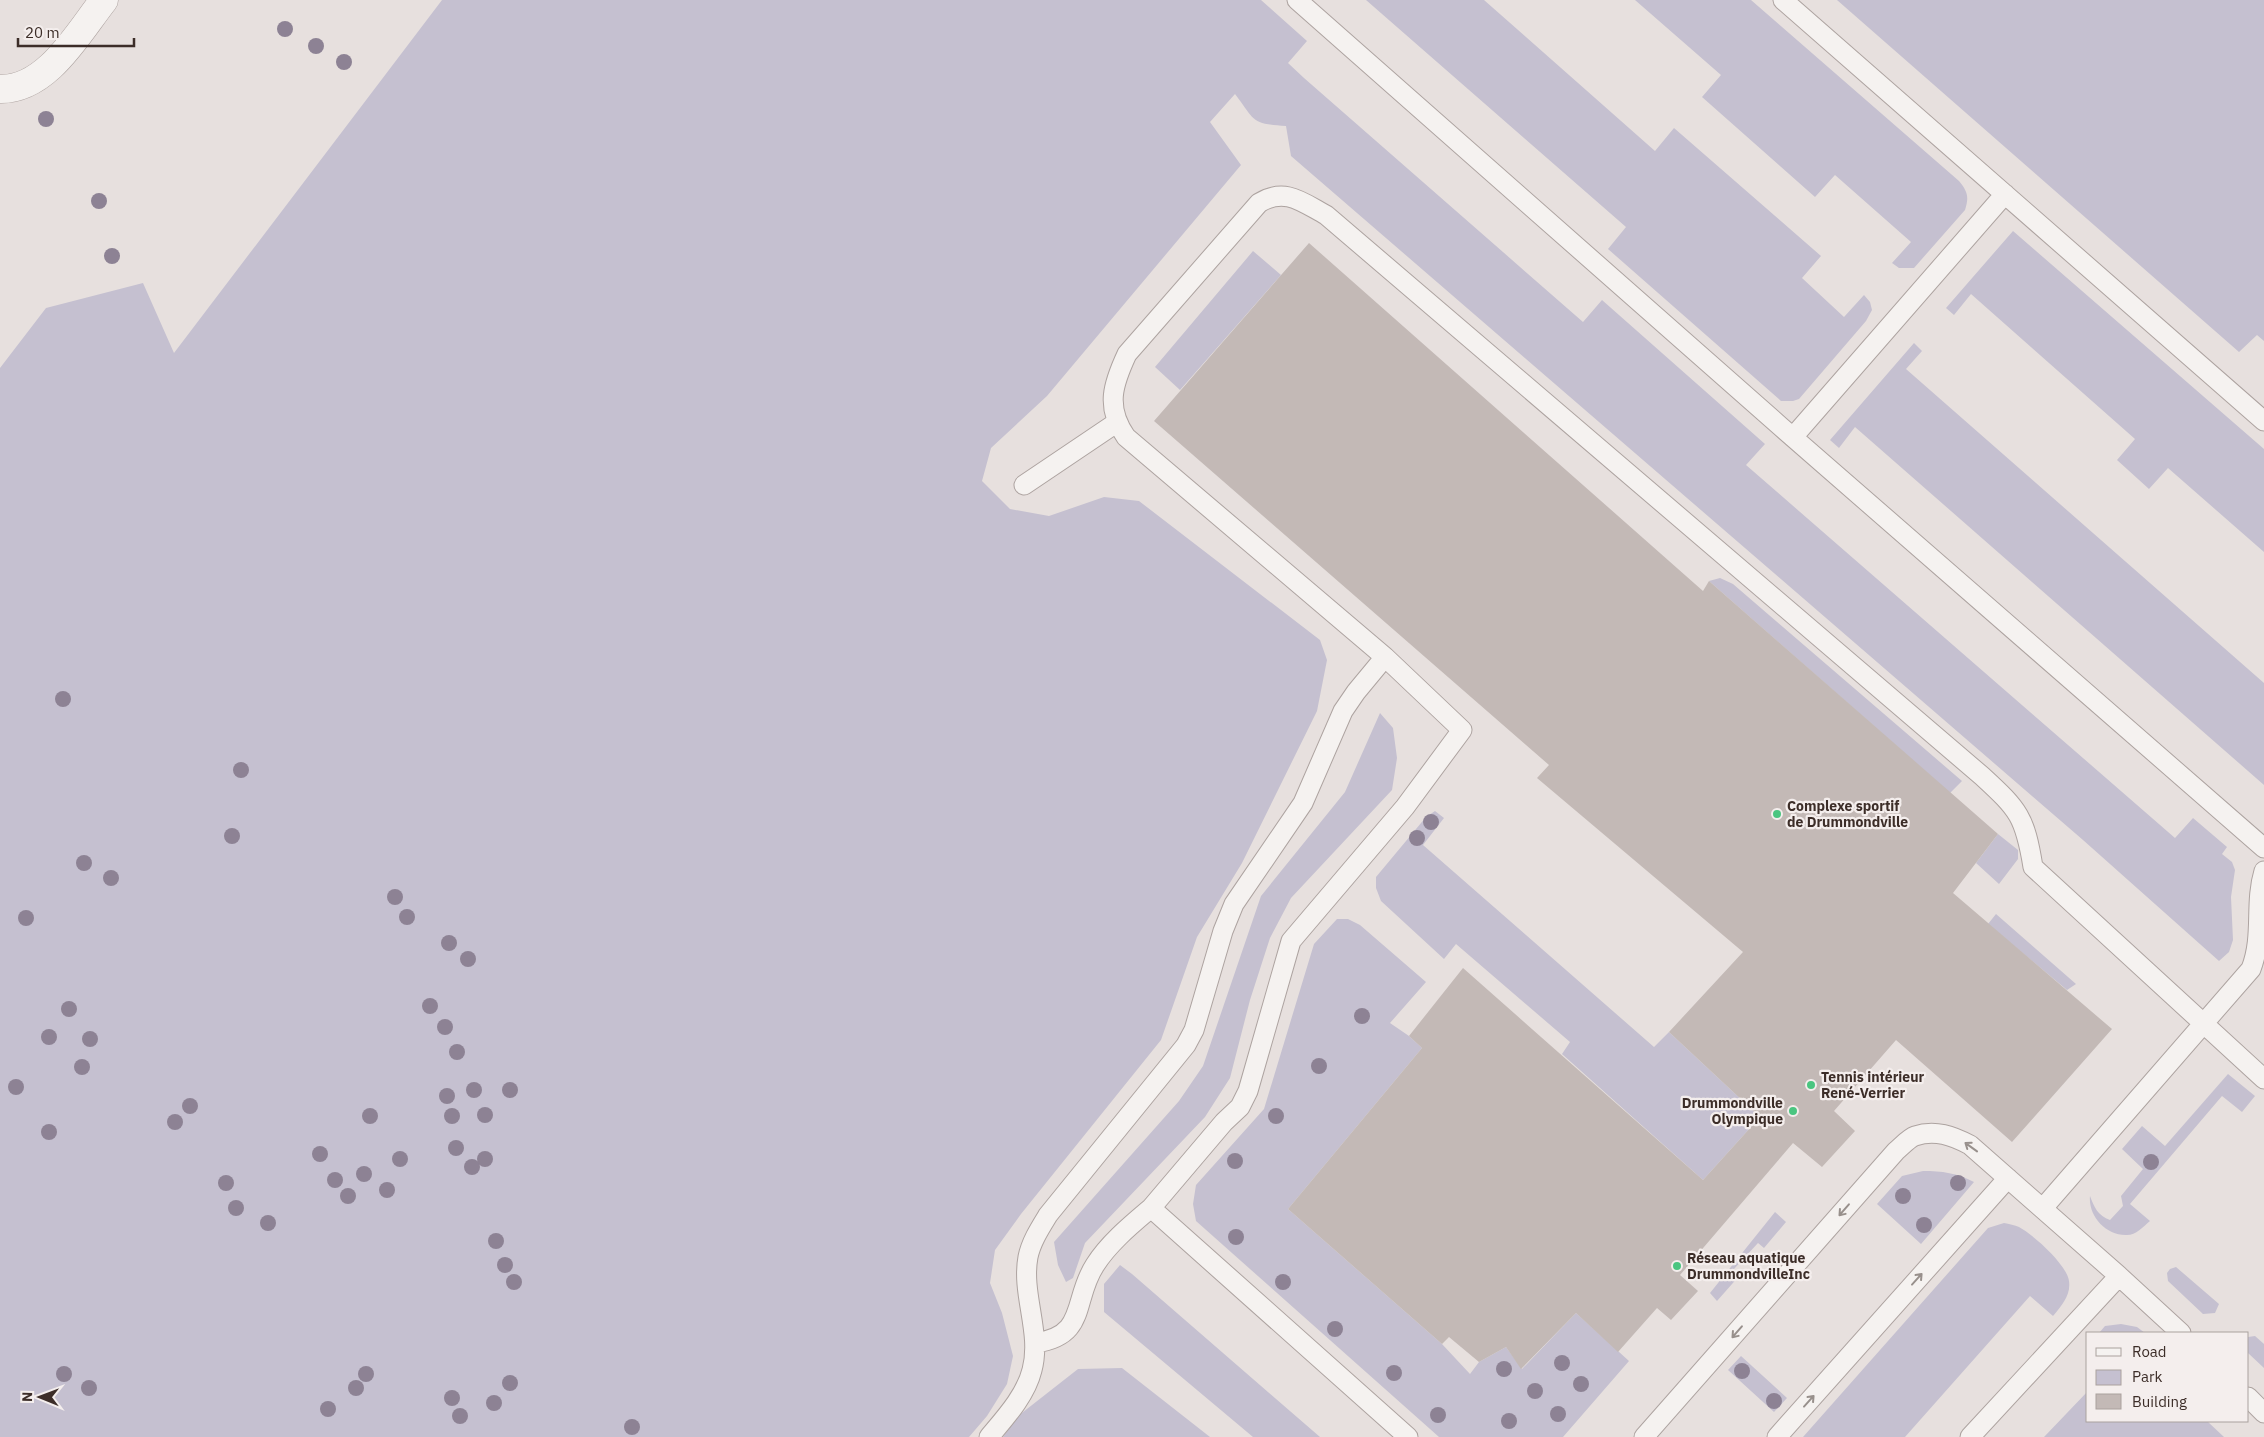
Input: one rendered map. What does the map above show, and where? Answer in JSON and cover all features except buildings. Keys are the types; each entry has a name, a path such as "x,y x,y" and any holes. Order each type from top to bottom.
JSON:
{"street":[{"path":"4,90 23,86 49,69 104,0"}],"lane":[{"path":"1297,0 1793,437 2264,848"},
{"path":"1783,0 2264,421"},
{"path":"1793,437 2005,194"},
{"path":"1035,1343 1051,1341 1062,1336 1074,1320 1094,1266 1119,1237 1151,1208 1224,1122 1240,1107 1248,1091 1291,941 1302,925 1405,807 1462,730 1385,657 1126,436 1116,423 1113,404 1115,380 1127,354 1259,203 1272,195 1285,196 1301,201 1326,215 1988,782 2018,812 2028,834 2033,867 2264,1078"},
{"path":"1024,484 1116,423"},
{"path":"989,1437 1005,1417 1027,1383 1034,1362 1035,1343 1027,1272 1028,1255 1034,1239 1048,1216 1186,1045 1194,1030 1223,931 1234,904 1303,803 1343,711 1385,657"},
{"path":"2043,1208 2251,969 2256,959 2261,934 2260,902 2264,871"},
{"path":"1644,1437 1890,1158 1914,1136 1933,1133 1951,1135 1970,1145 2043,1208 2180,1332"},
{"path":"1777,1437 2008,1178"},
{"path":"1151,1208 1408,1437"},
{"path":"1970,1437 2119,1276"},
{"path":"2249,1398 2264,1413"}],"green space":[{"path":"442,0 1261,0 1307,41 1288,63 1304,78 1583,322 1602,300 1765,444 1746,465 2175,838 2193,818 2227,847 2222,854 2232,862 2235,870 2231,897 2233,940 2229,952 2219,961 2083,840 1291,156 1286,126 1266,124 1254,119 1235,94 1210,122 1241,165 1047,396 991,448 982,481 1010,509 1049,516 1104,497 1139,501 1320,640 1327,660 1317,711 1242,863 1197,937 1161,1040 1021,1214 995,1250 990,1283 1002,1313 1013,1356 1007,1384 987,1416 969,1437 0,1437 0,368 46,308 143,283 174,353"},
{"path":"1366,0 1484,0 1655,151 1674,128 1821,256 1802,278 1844,317 1864,295 1870,302 1872,310 1866,321 1799,399 1781,401 1608,249 1626,227"},
{"path":"1635,0 1751,0 1959,181 1967,195 1965,210 1914,268 1899,268 1892,263 1911,242 1835,175 1815,197 1702,97 1721,75"},
{"path":"1837,0 2264,0 2264,341 2257,335 2239,352"},
{"path":"2013,231 2264,449 2264,552 2168,468 2149,489 2117,460 2135,439 1971,294 1954,315 1946,308"},
{"path":"1253,251 1281,275 1180,390 1155,367"},
{"path":"1914,343 1922,351 1906,369 2264,683 2264,785 1855,427 1839,448 1830,440"},
{"path":"1720,578 1733,584 1962,781 1950,793 1709,581"},
{"path":"1380,713 1393,728 1397,758 1392,790 1291,898 1270,938 1250,1000 1230,1078 1205,1117 1085,1243 1073,1278 1066,1282 1058,1265 1054,1242 1179,1101 1203,1066 1261,896 1345,792"},
{"path":"1435,811 1444,818 1423,845 1654,1047 1669,1032 1760,1117 1703,1180 1562,1054 1570,1042 1456,944 1444,959 1381,901 1376,888 1376,877 1426,817"},
{"path":"1998,834 2018,850 2018,859 1999,884 1976,863"},
{"path":"1996,914 2076,984 2067,990 1988,924"},
{"path":"1337,919 1348,919 1360,925 1426,982 1390,1023 1422,1048 1288,1209 1442,1344 1470,1374 1479,1362 1506,1347 1522,1369 1576,1313 1629,1361 1563,1437 1439,1437 1196,1221 1193,1204 1196,1185 1264,1109 1314,944"},
{"path":"2228,1074 2255,1096 2242,1112 2222,1096 2130,1204 2150,1221 2145,1226 2130,1235 2112,1232 2106,1228 2092,1211 2090,1196 2097,1211 2110,1220 2123,1206 2121,1196 2143,1169 2122,1149 2142,1126 2165,1146"},
{"path":"1923,1171 1949,1173 1962,1176 1974,1182 1921,1244 1877,1204 1902,1176"},
{"path":"1775,1212 1786,1222 1764,1248 1758,1243 1734,1269 1740,1275 1717,1301 1710,1293"},
{"path":"2004,1223 2019,1227 2033,1237 2049,1251 2067,1274 2069,1291 2063,1304 2053,1316 2030,1296 1905,1437 1803,1437 1988,1228"},
{"path":"1120,1265 1320,1437 1253,1437 1104,1312 1104,1284"},
{"path":"2176,1267 2219,1304 2215,1313 2203,1314 2168,1281 2167,1273 2170,1269"},
{"path":"2121,1324 2137,1327 2144,1332 2100,1332 2105,1326"},
{"path":"2255,1336 2264,1344 2264,1368 2249,1354 2249,1337"},
{"path":"1741,1356 1787,1398 1774,1412 1728,1370"},
{"path":"1122,1368 1210,1437 1003,1437 1018,1416 1078,1369"},
{"path":"2086,1393 2086,1422 2208,1422 2224,1437 2044,1437"}],"place":[{"name":"Complexe sportif de Drummondville","path":"1777,814"},
{"name":"Tennis intérieur René-Verrier","path":"1811,1085"},
{"name":"Drummondville Olympique","path":"1793,1111"},
{"name":"Réseau aquatique DrummondvilleInc","path":"1677,1266"}]}
